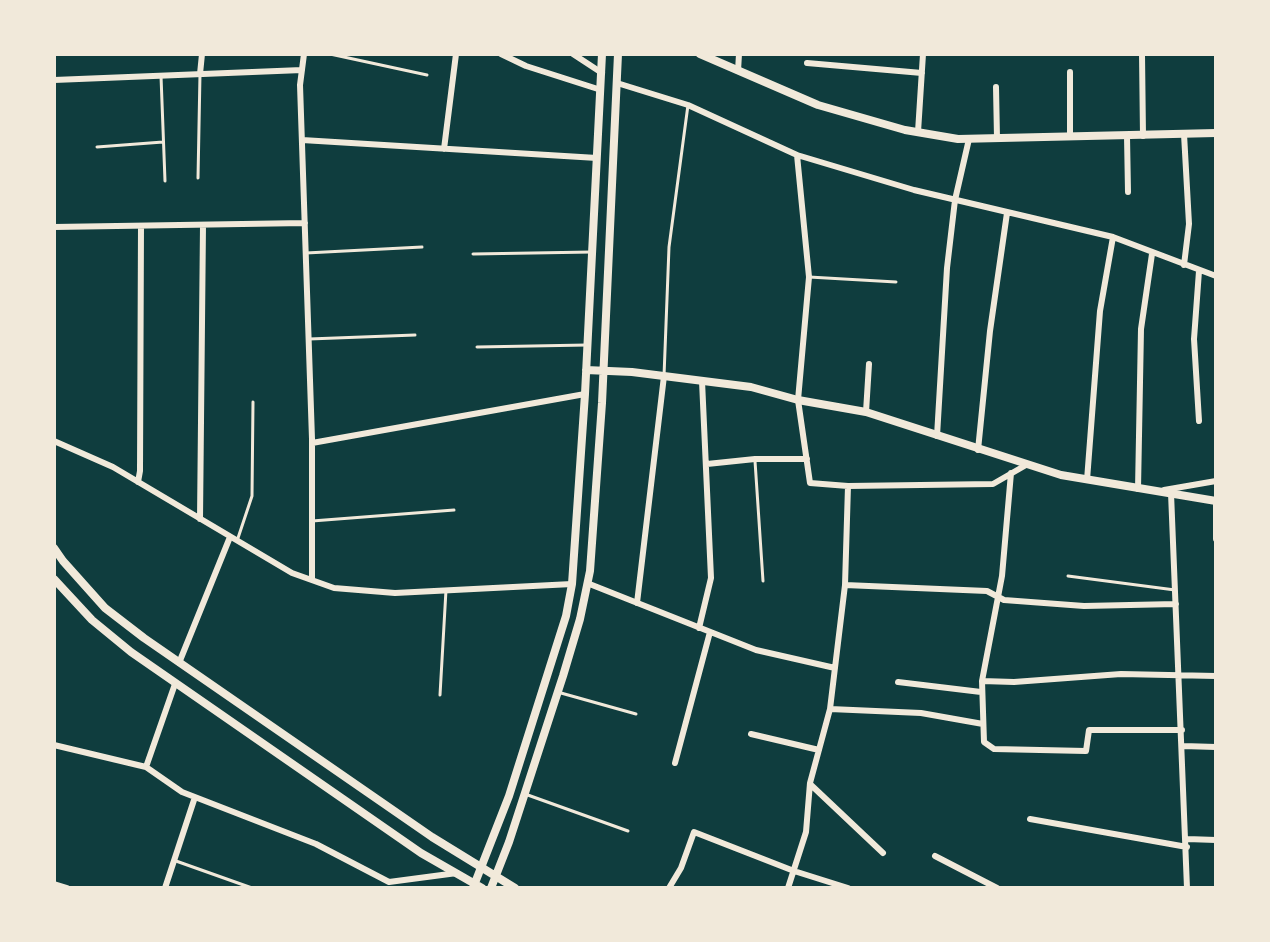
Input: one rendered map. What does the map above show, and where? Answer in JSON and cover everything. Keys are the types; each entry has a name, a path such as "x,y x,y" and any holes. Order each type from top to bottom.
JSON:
{"main road":[{"path":"54,579 92,620 131,652 421,853 477,887 566,616 572,584 602,54"},
{"path":"491,888 525,794 580,619 587,583 604,371 618,54"},
{"path":"700,54 818,105 918,132 969,139 1216,133"},
{"path":"586,370 751,387 798,400 866,412 937,436 979,446 1026,465 1087,480 1216,501"},
{"path":"54,548 105,608 179,663 432,837 515,888"}],"street":[{"path":"200,74 202,54"},
{"path":"304,54 302,140 312,443 312,580"},
{"path":"444,149 456,54"},
{"path":"501,54 526,66 601,90"},
{"path":"573,54 602,73"},
{"path":"738,71 739,54"},
{"path":"918,132 923,54"},
{"path":"1142,54 1143,136"},
{"path":"807,63 922,73"},
{"path":"54,80 302,70"},
{"path":"1070,72 1070,137"},
{"path":"617,83 688,105 797,155 955,200 1113,237 1216,276"},
{"path":"996,87 997,138"},
{"path":"1184,134 1189,224 1184,265"},
{"path":"1127,136 1128,192"},
{"path":"937,436 947,268 955,200 969,139"},
{"path":"302,140 597,158"},
{"path":"797,155 809,277 798,400 810,483 848,486 993,484 1026,465"},
{"path":"979,446 990,331 1007,213"},
{"path":"54,227 305,223"},
{"path":"200,519 203,225"},
{"path":"138,482 141,226"},
{"path":"1087,480 1100,311 1113,237"},
{"path":"1138,489 1141,329 1152,254"},
{"path":"1199,271 1194,339 1199,421"},
{"path":"866,412 869,364"},
{"path":"637,603 664,376"},
{"path":"699,628 711,578 702,381"},
{"path":"312,443 585,394"},
{"path":"54,441 113,467 292,573 334,588 395,593 572,584"},
{"path":"707,464 755,459 807,459"},
{"path":"1011,473 1002,576 982,681 984,742 994,749 1086,751 1089,730 1182,730"},
{"path":"1158,492 1216,481"},
{"path":"788,888 806,832 810,783 830,709 845,585 848,486"},
{"path":"1171,493 1187,888"},
{"path":"1216,501 1216,539"},
{"path":"179,663 234,539"},
{"path":"587,583 756,650 835,668"},
{"path":"845,585 987,591 1004,600 1084,606 1176,604"},
{"path":"675,763 710,632"},
{"path":"982,681 1014,682 1121,674 1216,676"},
{"path":"898,682 981,692"},
{"path":"146,767 175,684"},
{"path":"830,709 921,713 983,724"},
{"path":"751,734 819,750"},
{"path":"54,745 146,767 182,792 316,844 394,885 457,873"},
{"path":"1183,746 1216,747"},
{"path":"810,783 883,853"},
{"path":"165,888 195,797"},
{"path":"1030,819 1187,843 1216,840"},
{"path":"669,888 681,868 694,832 794,871 848,888"},
{"path":"935,856 997,888"},
{"path":"54,884 67,888"}],"lane":[{"path":"330,54 427,75"},
{"path":"198,178 200,74"},
{"path":"161,76 165,181"},
{"path":"664,376 669,247 688,105"},
{"path":"97,147 163,142"},
{"path":"306,253 422,247"},
{"path":"473,254 592,252"},
{"path":"809,277 896,282"},
{"path":"309,339 415,335"},
{"path":"477,347 587,345"},
{"path":"234,539 252,496 253,402"},
{"path":"755,459 763,581"},
{"path":"312,521 454,510"},
{"path":"1068,576 1175,590"},
{"path":"440,695 446,590"},
{"path":"557,692 636,714"},
{"path":"525,794 628,831"},
{"path":"174,861 252,888"}]}
